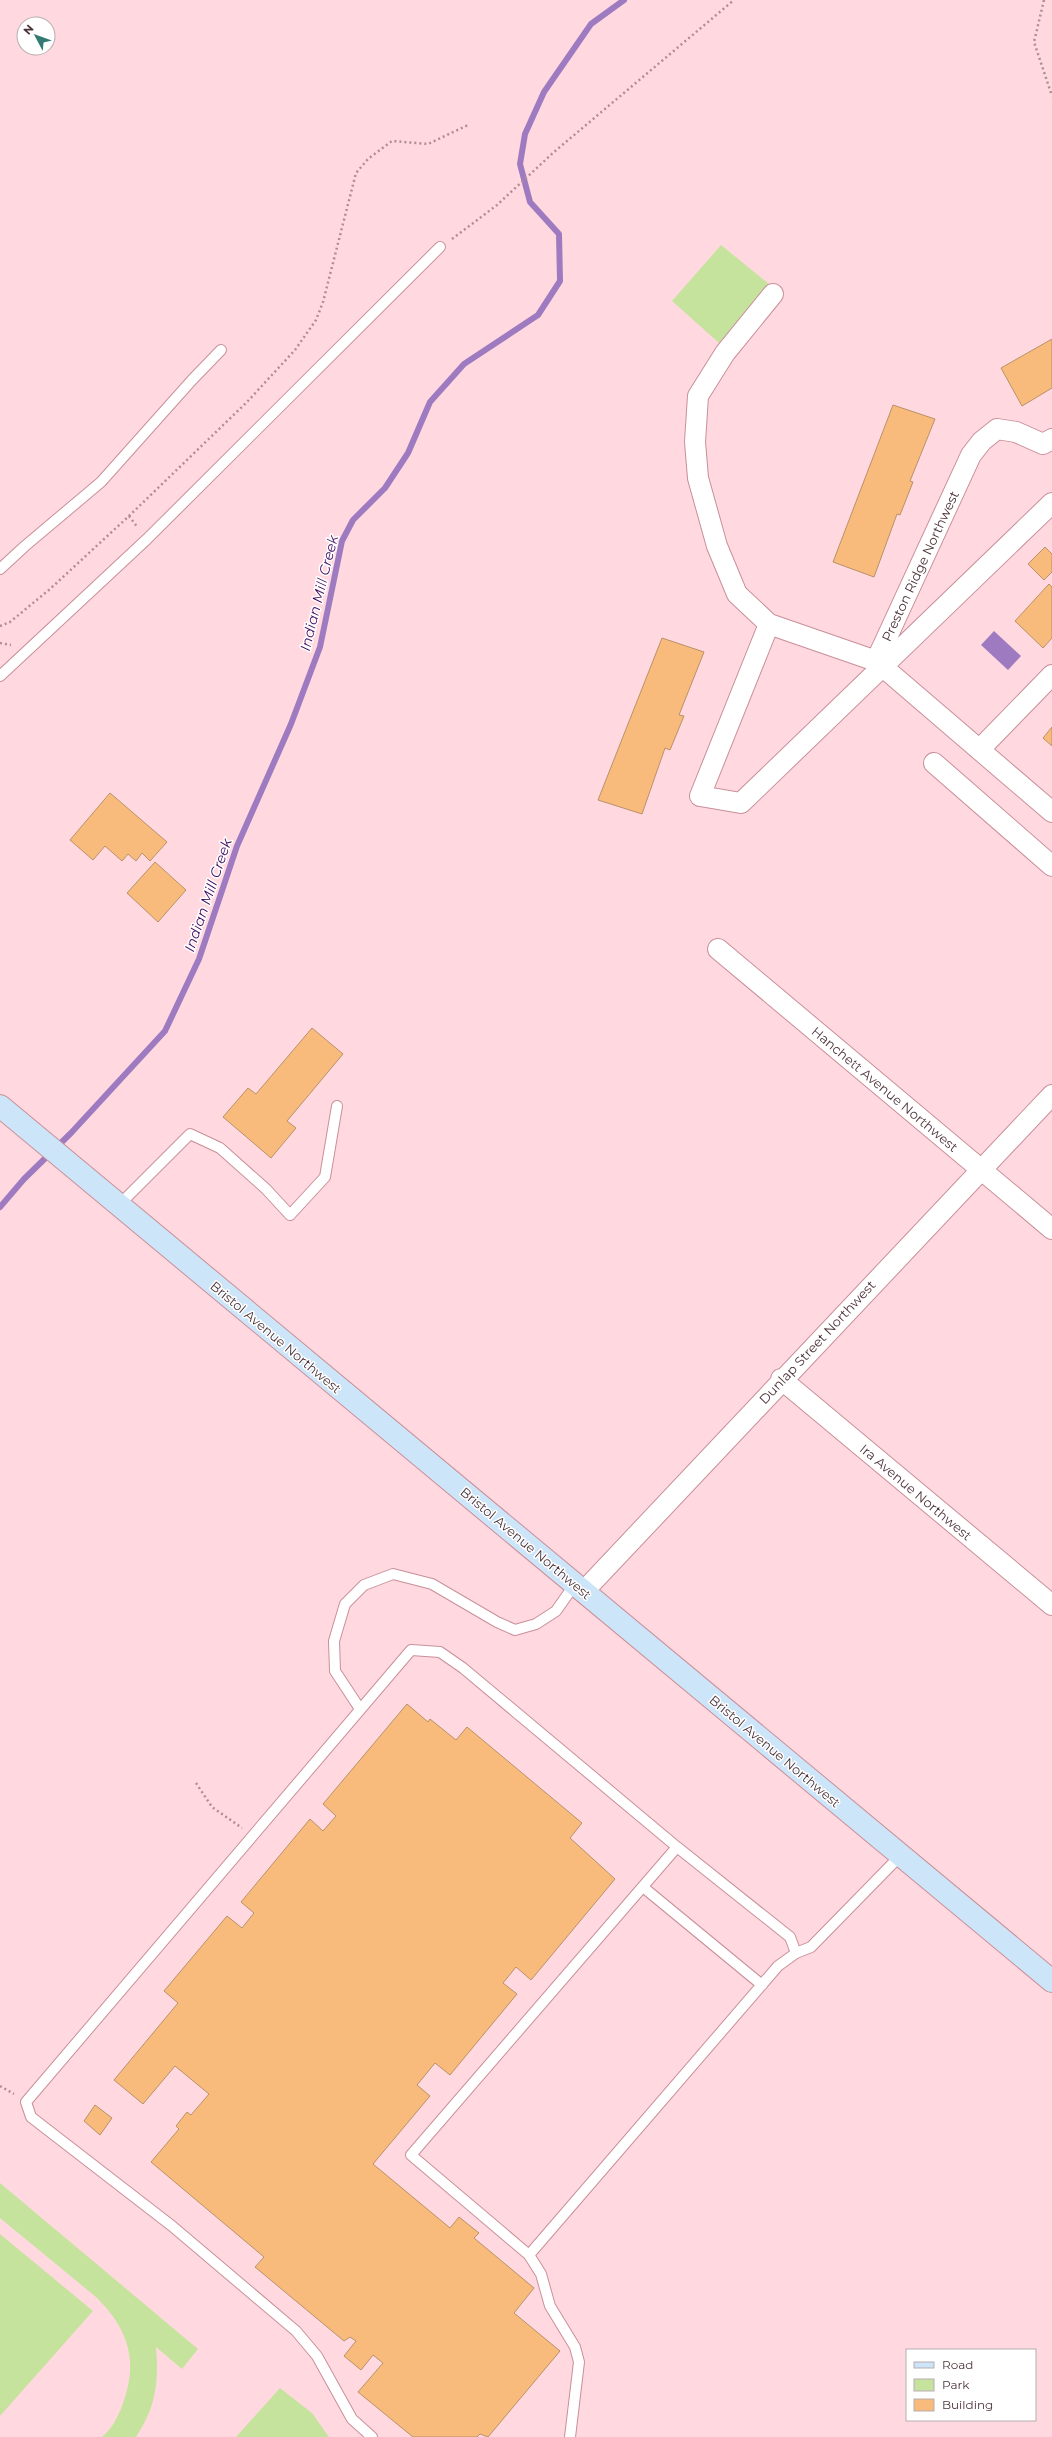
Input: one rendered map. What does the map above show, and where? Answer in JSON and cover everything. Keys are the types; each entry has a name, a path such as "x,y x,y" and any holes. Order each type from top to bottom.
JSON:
{"street":[{"path":"773,294 725,353 698,396 695,442 698,478 717,546 737,594 769,624 880,664 1052,812"},
{"name":"Preston Ridge Northwest","path":"880,664 970,456 978,446 997,429 1016,432 1049,445"},
{"path":"769,624 700,796 741,803 880,664 1052,503"},
{"path":"980,749 1052,675"},
{"path":"934,763 1052,866"},
{"name":"Hanchett Avenue Northwest","path":"718,948 980,1170 1052,1229"},
{"name":"Dunlap Street Northwest","path":"580,1587 781,1380 1052,1095"},
{"name":"Bristol Avenue Northwest","path":"0,1106 80,1175 580,1587 1052,1981"},
{"name":"Ira Avenue Northwest","path":"781,1380 1052,1605"}],"lane":[{"path":"0,676 147,539 440,247"},
{"path":"0,570 25,546 101,482 192,380 221,350"},
{"path":"118,1206 190,1134 220,1148 266,1189 290,1215 325,1177 337,1106"},
{"path":"360,1709 335,1670 334,1641 345,1604 364,1585 392,1574 432,1584 497,1622 515,1630 536,1624 556,1611 580,1587"},
{"path":"372,2437 352,2419 308,2343 172,2226 31,2117 26,2102 411,1650 440,1652 463,1668 677,1847 790,1937 796,1953"},
{"path":"570,2437 579,2362 575,2347 550,2306 541,2274 529,2255 411,2155 677,1847"},
{"path":"529,2255 778,1966 796,1953 811,1947 901,1855"},
{"path":"642,1887 762,1985"}],"path":[{"path":"440,247 497,205 554,152 734,0"},
{"path":"1044,0 1034,42 1052,96"},
{"path":"0,626 10,622 50,589 129,516 247,402 295,350 316,320 356,173 368,159 392,141 428,144 468,125"},
{"path":"196,1783 212,1807 252,1835"}],"green space":[{"path":"721,245 769,284 719,343 672,301"},
{"path":"0,2183 198,2349 182,2369 156,2347 157,2372 155,2394 148,2415 136,2437 102,2437 116,2419 127,2390 130,2375 130,2360 128,2347 123,2334 107,2309 96,2297 0,2218"},
{"path":"0,2234 93,2311 0,2416"},
{"path":"280,2388 312,2413 329,2437 236,2437"}],"shaded area":[{"path":"994,631 1021,656 1008,670 981,645"}],"building":[{"path":"1052,339 1052,388 1022,406 1001,368"},
{"path":"893,405 935,419 910,481 913,482 900,515 897,514 874,577 833,562"},
{"path":"1045,547 1052,554 1052,572 1044,580 1028,564"},
{"path":"1049,584 1052,587 1052,638 1043,648 1015,621"},
{"path":"662,638 704,652 679,715 684,716 670,750 665,748 642,814 598,800"},
{"path":"1052,727 1052,746 1043,738"},
{"path":"110,793 167,842 150,861 142,853 136,861 128,854 122,861 105,846 93,860 70,840"},
{"path":"155,862 186,890 158,922 127,893"},
{"path":"312,1028 343,1054 287,1121 296,1128 271,1158 223,1117 248,1088 256,1094"},
{"path":"407,1704 428,1722 430,1719 456,1740 467,1727 582,1823 570,1838 615,1879 531,1980 516,1967 503,1983 517,1994 450,2075 435,2063 417,2085 430,2096 373,2164 450,2228 459,2217 479,2233 474,2238 534,2288 514,2313 560,2351 488,2437 480,2434 477,2437 413,2437 358,2392 383,2363 373,2355 361,2370 344,2356 356,2341 350,2337 344,2341 255,2267 264,2257 151,2162 179,2129 176,2126 187,2112 191,2115 209,2094 175,2066 143,2104 114,2080 178,2003 164,1991 227,1916 242,1928 254,1913 241,1902 310,1819 323,1831 336,1816 323,1804"},
{"path":"95,2105 112,2118 100,2135 84,2121"}],"waterway":[{"name":"Indian Mill Creek","path":"0,1207 24,1179 71,1133 165,1031 199,959 237,846 291,724 320,647 342,541 353,520 385,488 408,453 430,402 464,364 538,315 560,281 559,234 530,202 520,164 525,134 544,92 591,24 624,0"}]}
